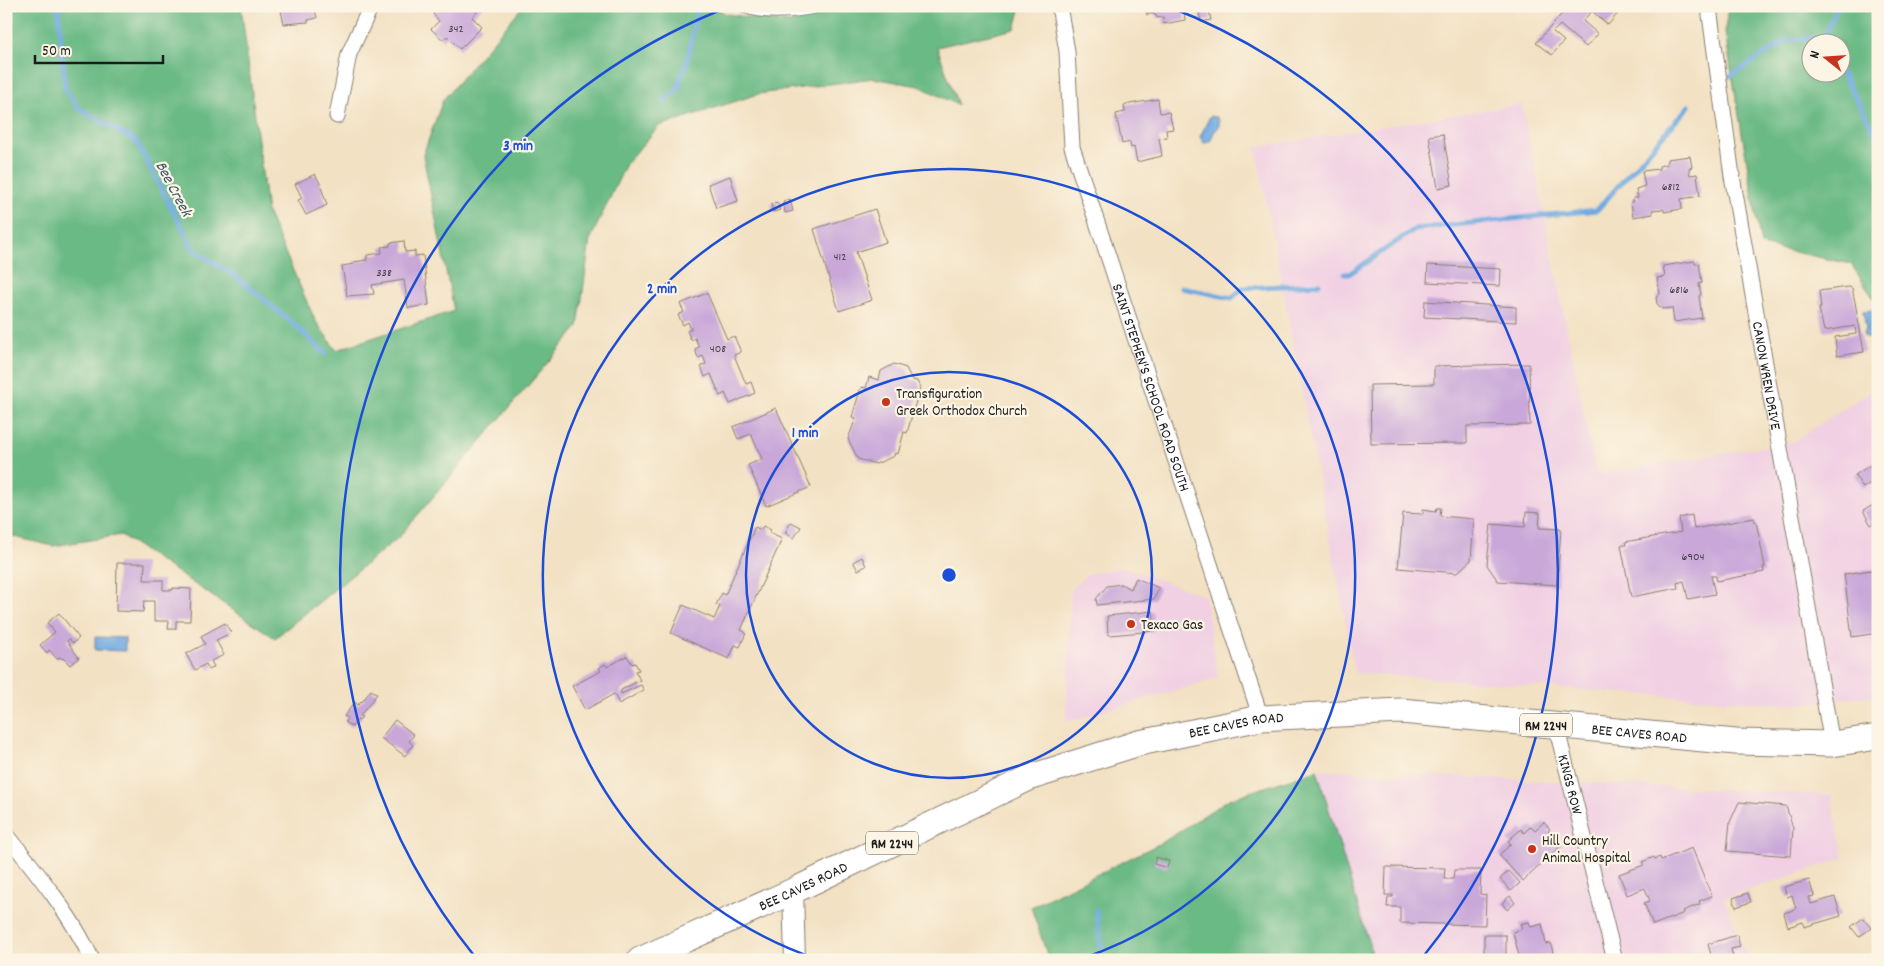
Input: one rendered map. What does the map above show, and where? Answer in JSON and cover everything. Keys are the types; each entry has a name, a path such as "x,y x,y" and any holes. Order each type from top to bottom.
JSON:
{"main road":[{"name":"BEE CAVES ROAD","path":"640,960 793,891 1031,777 1139,743 1261,718 1401,711 1736,742 1832,744 1878,737"}],"street":[{"path":"337,116 349,54 371,6"},
{"path":"747,6 758,10 776,10 814,6"},
{"name":"SAINT STEPHEN'S SCHOOL ROAD SOUTH","path":"1059,6 1067,50 1072,147 1261,718"},
{"name":"CANON WREN DRIVE","path":"1710,6 1732,176 1832,744"},
{"name":"KINGS ROW","path":"1556,726 1615,960"},
{"path":"6,834 82,938 92,960"},
{"path":"793,891 795,960"}],"shaded area":[{"path":"1522,104 1596,474 1793,442 1878,386 1878,695 1790,705 1355,673 1256,147"},
{"path":"1123,567 1205,596 1218,678 1066,722 1071,590 1087,574"},
{"path":"1317,770 1831,795 1844,858 1724,898 1748,960 1374,960"}],"green space":[{"path":"6,6 241,6 267,212 315,320 336,350 454,311 423,155 443,100 523,6 712,6 726,14 790,23 847,6 1021,6 1015,29 937,47 958,105 919,86 873,78 758,94 659,126 626,164 590,240 578,327 399,537 275,638 121,535 53,546 6,535"},
{"path":"1728,6 1878,6 1878,305 1851,264 1761,245 1725,33"},
{"path":"1317,770 1374,960 1049,960 1031,907 1165,841 1229,799"}],"water":[{"path":"1210,116 1217,117 1219,127 1214,132 1210,142 1204,143 1200,137"},
{"path":"1873,310 1878,338 1870,339 1864,336 1866,329 1863,311"},
{"path":"95,637 125,638 125,651 95,650"}],"building":[{"path":"280,6 314,6 317,18 308,20 308,22 284,24"},
{"path":"438,6 483,6 472,17 482,27 460,49 447,36 443,40 431,29 439,21 433,14 440,8"},
{"path":"1146,6 1208,6 1211,20 1201,22 1197,9 1184,11 1185,20 1164,24 1163,17 1157,18 1153,13 1147,15"},
{"path":"1576,6 1611,6 1619,12 1608,25 1592,11 1583,21 1598,34 1586,47 1560,25 1553,32 1564,41 1552,55 1536,43 1567,8 1571,12"},
{"path":"1158,99 1160,113 1169,112 1173,129 1166,130 1167,137 1159,138 1162,156 1137,162 1134,147 1131,148 1130,142 1122,144 1116,114 1125,112 1124,105"},
{"path":"1443,134 1452,185 1438,188 1429,136"},
{"path":"1690,156 1692,167 1689,168 1690,175 1697,174 1700,196 1681,199 1682,209 1664,212 1664,209 1652,210 1653,214 1633,217 1631,201 1633,201 1633,198 1638,198 1636,189 1645,186 1642,171 1659,169 1659,166 1667,164 1667,159"},
{"path":"315,174 322,187 327,205 306,215 298,200 302,198 295,184"},
{"path":"730,176 738,201 716,208 708,184"},
{"path":"790,199 793,211 785,213 783,201"},
{"path":"777,202 780,210 773,212 771,204"},
{"path":"875,209 886,242 856,252 872,300 839,311 814,229"},
{"path":"404,241 405,252 415,251 415,256 423,255 429,305 408,308 404,280 372,285 374,294 347,296 342,266 367,260 367,255 382,253 381,247 390,246 390,243"},
{"path":"1695,261 1695,264 1699,263 1702,283 1699,284 1701,295 1699,296 1702,318 1674,322 1672,308 1662,309 1657,304 1656,297 1660,294 1657,278 1665,277 1663,266"},
{"path":"1428,265 1501,269 1500,286 1427,282"},
{"path":"1852,288 1864,352 1837,356 1835,337 1856,334 1855,326 1824,331 1819,308 1821,308 1819,291"},
{"path":"707,293 727,339 734,336 741,352 734,355 746,384 751,382 755,393 730,404 725,393 720,396 711,374 705,377 701,366 706,364 703,356 698,358 695,349 699,347 695,338 691,340 687,331 691,329 688,322 683,325 678,315 684,312 680,304"},
{"path":"1425,301 1516,307 1516,322 1424,317"},
{"name":"Transfiguration Greek Orthodox Church","path":"894,364 906,368 912,380 917,381 920,387 907,433 904,432 898,454 895,453 894,456 876,464 858,459 848,439 856,418 852,417 861,387 866,388 869,377 879,380 881,371"},
{"path":"1529,364 1530,425 1467,426 1467,443 1371,444 1370,385 1434,384 1434,366"},
{"path":"776,408 811,487 766,506 748,465 762,459 751,434 738,439 733,427"},
{"path":"1878,460 1878,478 1863,488 1855,475"},
{"path":"1878,502 1878,521 1871,525 1863,511"},
{"path":"1437,508 1441,508 1440,516 1474,519 1471,560 1457,573 1398,568 1403,513 1423,514 1423,509 1436,511"},
{"path":"1526,512 1540,513 1539,528 1561,529 1557,585 1498,581 1487,565 1491,524 1525,527"},
{"path":"1692,515 1694,529 1754,518 1765,567 1763,567 1764,572 1717,581 1716,576 1711,576 1715,594 1688,599 1684,581 1677,583 1678,588 1631,597 1621,545 1626,545 1625,542 1681,532 1679,518"},
{"path":"791,522 801,527 794,538 785,533"},
{"path":"763,526 771,530 769,533 782,539 741,630 746,633 740,647 735,645 729,659 671,633 683,605 714,619 720,606 716,605 722,593 725,595 755,527 761,530"},
{"path":"862,557 866,566 858,570 853,562"},
{"path":"117,563 145,563 144,580 163,580 163,590 173,590 173,588 191,589 190,621 176,621 176,629 168,629 169,621 154,621 154,601 144,601 143,612 116,611"},
{"path":"1878,569 1878,633 1852,637 1844,574"},
{"path":"1136,578 1159,588 1154,599 1097,605 1096,599 1107,586 1121,584 1131,589"},
{"name":"Texaco Gas","path":"1153,611 1154,631 1108,634 1107,616"},
{"path":"59,613 79,638 73,643 69,639 67,641 79,658 70,665 63,658 57,659 49,650 47,653 40,645 55,632 47,623"},
{"path":"225,623 231,633 216,640 224,655 211,661 214,667 209,670 206,664 195,670 186,654 205,644 201,636"},
{"path":"627,656 632,664 635,663 639,670 635,671 640,680 621,690 621,694 641,685 644,690 619,704 614,694 585,710 572,686 601,671 599,668 605,664 607,667"},
{"path":"371,690 377,694 360,716 362,717 352,727 345,722 348,718 344,716 355,702 358,705 362,702"},
{"path":"395,720 414,735 409,741 413,745 405,756 381,738"},
{"path":"1739,802 1786,806 1793,828 1791,856 1727,851 1730,822"},
{"name":"Hill Country Animal Hospital","path":"1544,822 1550,829 1548,831 1562,845 1523,881 1499,855 1511,844 1508,841 1521,829 1524,833 1531,826 1535,830"},
{"path":"1692,848 1712,896 1699,901 1700,904 1683,911 1684,913 1653,925 1644,903 1650,901 1645,888 1627,895 1619,874 1644,865 1642,862 1654,857 1655,859 1660,857 1661,860"},
{"path":"1156,857 1169,861 1167,868 1154,864"},
{"path":"1386,867 1445,868 1444,879 1453,879 1454,870 1481,870 1480,894 1486,895 1485,925 1400,923 1400,907 1387,907 1388,897 1393,897 1393,895 1385,895"},
{"path":"1509,871 1520,883 1511,891 1500,879"},
{"path":"1809,880 1814,896 1809,897 1811,904 1835,897 1841,916 1804,927 1803,922 1788,927 1784,913 1796,909 1792,895 1787,897 1784,887"},
{"path":"1748,893 1751,902 1736,907 1733,898"},
{"path":"1510,896 1515,903 1507,910 1502,903"},
{"path":"1863,918 1871,928 1859,937 1851,927"},
{"path":"1529,922 1531,927 1542,924 1546,944 1551,943 1553,954 1549,955 1551,960 1520,960 1513,932 1522,929 1520,924"},
{"path":"1484,935 1506,935 1506,960 1484,960"},
{"path":"1737,935 1740,947 1731,949 1734,960 1706,960 1705,957 1711,955 1708,944"}],"waterway":[{"name":"Bee Creek","path":"58,6 65,89 78,108 136,141 194,250 238,278 326,354"},
{"path":"663,101 679,89 680,78 686,66 698,6"},
{"path":"1730,76 1788,40 1824,37 1838,6"},
{"path":"1847,82 1878,137"},
{"path":"1345,274 1349,274 1415,229 1597,210 1689,106"},
{"path":"1182,288 1232,298 1243,288 1319,284"},
{"path":"1096,910 1103,960"}],"place":[{"name":"Transfiguration Greek Orthodox Church","path":"886,402"},
{"name":"Texaco Gas","path":"1131,624"},
{"name":"Hill Country Animal Hospital","path":"1532,849"}]}
